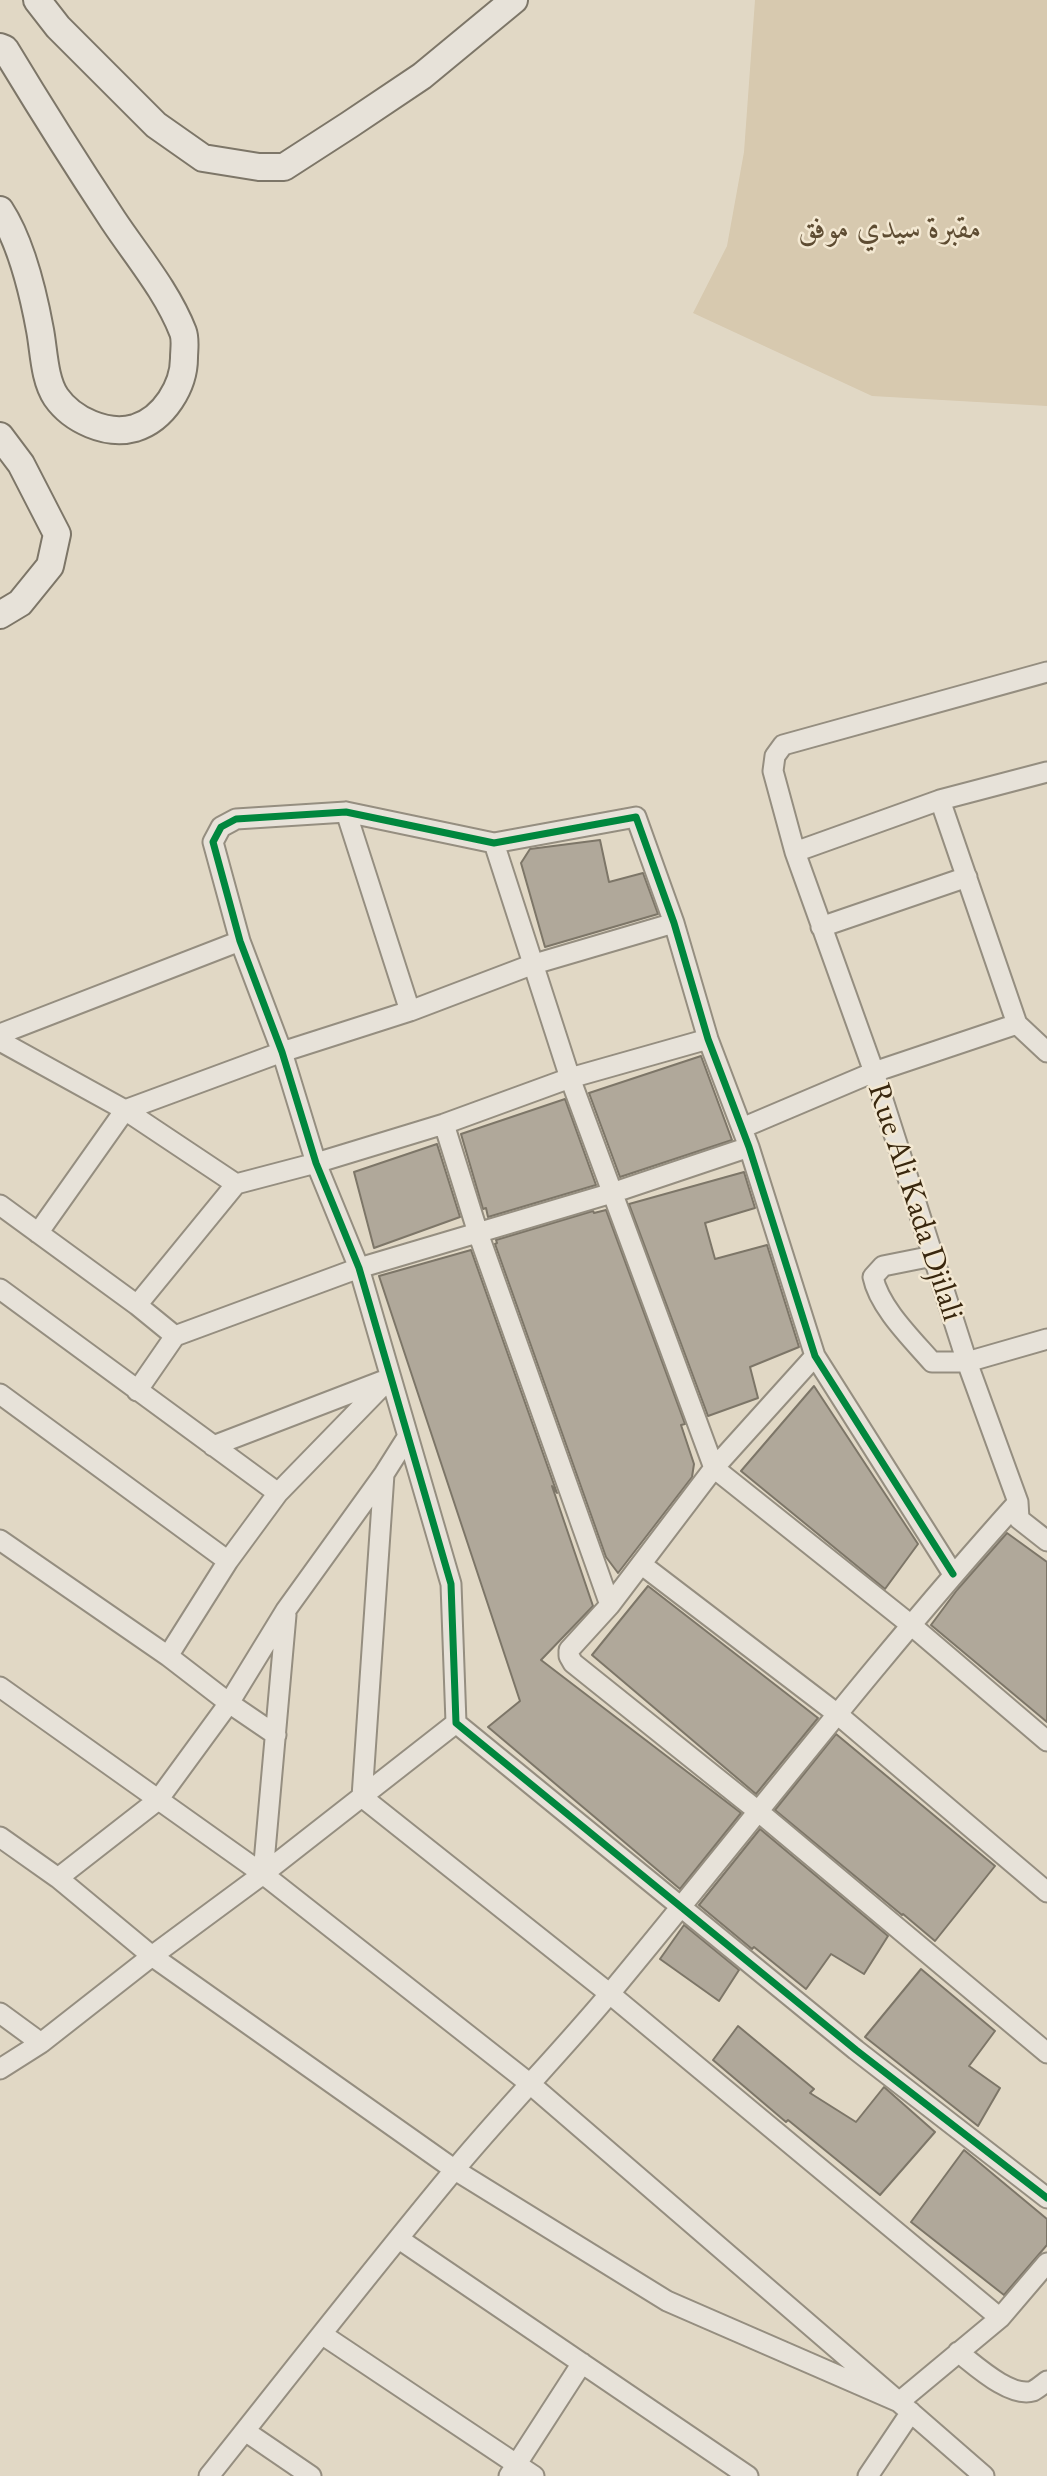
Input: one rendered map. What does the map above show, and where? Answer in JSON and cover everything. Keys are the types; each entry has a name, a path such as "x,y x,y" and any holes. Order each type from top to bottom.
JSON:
{"main road":[{"path":"37,0 90,61 156,125 203,158 259,167 284,167 422,76 514,0"},
{"path":"0,47 5,50 164,294 184,335 184,373 179,387 156,415 135,428 100,427 70,414 56,396 49,381 38,321 16,244 0,210"},
{"path":"0,436 21,464 57,534 50,566 20,603 0,615"}],"street":[{"name":"Rue Ali Kada Djilali","path":"1047,673 783,745 775,756 774,771 795,852 874,1072 967,1362 1018,1502 1019,1519 1047,1541"},
{"path":"795,852 940,800 1047,772"},
{"path":"940,800 1017,1024 1046,1051"},
{"path":"346,812 410,1011"},
{"path":"953,1574 815,1356 746,1138 708,1039 674,923 636,817 494,843 346,812 236,819 221,827 213,842 240,941 282,1052 316,1163 359,1268 451,1584 456,1723 856,2050 1047,2198"},
{"path":"494,843 531,965 570,1077 714,1468 911,1625 1047,1741"},
{"path":"821,927 967,877"},
{"path":"38,1233 125,1110 282,1052 410,1011 531,965 674,923"},
{"path":"2,1043 240,941"},
{"path":"137,1391 175,1336 359,1268 612,1193 746,1138 874,1072 1017,1024"},
{"path":"137,1304 236,1184 444,1124 570,1077 708,1039"},
{"path":"2,1043 125,1110 236,1184"},
{"path":"444,1124 478,1233 610,1605"},
{"path":"0,1205 137,1304 175,1336"},
{"path":"933,1256 883,1266 873,1276 876,1291 932,1362 967,1362 1047,1339"},
{"path":"0,1289 278,1493"},
{"path":"815,1356 714,1468 610,1605 569,1650 569,1656 573,1663 759,1812 1047,2053"},
{"path":"213,1446 390,1378"},
{"path":"168,1657 228,1561 278,1493 390,1378"},
{"path":"3,1402 228,1561"},
{"path":"58,1878 158,1800 229,1703 286,1611 408,1436"},
{"path":"362,1797 384,1474"},
{"path":"209,2476 455,2170 610,1994 836,1713 953,1574 1018,1502"},
{"path":"0,1540 276,1735"},
{"path":"641,1564 836,1713 1047,1892"},
{"path":"263,1874 286,1611"},
{"path":"0,1687 263,1874 529,2083 984,2476"},
{"path":"0,2069 41,2043 456,1723"},
{"path":"362,1797 610,1994 1000,2318"},
{"path":"0,1837 58,1878 152,1956 455,2170 667,2301 905,2407"},
{"path":"0,2013 41,2043"},
{"path":"399,2239 748,2476"},
{"path":"868,2476 905,2407 958,2352 1000,2318 1047,2263"},
{"path":"323,2335 513,2470 534,2476"},
{"path":"958,2352 1006,2387 1018,2391 1032,2391 1047,2381"},
{"path":"513,2470 582,2363"},
{"path":"245,2431 311,2476"}],"green space":[{"name":"مقبرة سيدي موفق","path":"755,0 1047,0 1047,406 872,396 693,313 727,246 744,152"}],"building":[{"path":"600,840 609,882 643,873 658,914 545,947 521,863 530,849"},
{"path":"701,1056 732,1140 620,1177 589,1093"},
{"path":"565,1099 596,1185 488,1217 486,1208 483,1209 461,1134"},
{"path":"437,1144 460,1217 374,1248 354,1172"},
{"path":"744,1172 755,1208 705,1223 715,1259 767,1245 799,1347 750,1367 758,1398 708,1416 629,1204"},
{"path":"606,1210 685,1424 681,1425 694,1464 692,1477 618,1573 606,1557 495,1244 496,1240 593,1211"},
{"path":"471,1250 557,1493 552,1486 593,1606 541,1660 741,1813 680,1889 488,1727 520,1701 379,1276"},
{"path":"814,1386 918,1544 885,1589 741,1471"},
{"path":"1007,1533 1047,1562 1047,1722 931,1625 957,1590"},
{"path":"648,1586 818,1718 756,1794 592,1655"},
{"path":"836,1734 995,1866 935,1941 775,1810"},
{"path":"760,1829 888,1936 864,1974 831,1954 806,1989 699,1905"},
{"path":"684,1925 739,1970 719,2001 660,1959"},
{"path":"921,1969 995,2031 969,2066 1000,2088 978,2126 865,2037"},
{"path":"738,2026 814,2089 810,2093 856,2122 884,2087 935,2132 880,2195 788,2120 786,2122 713,2060"},
{"path":"964,2150 1047,2219 1047,2245 1004,2295 911,2222"}],"cycle path":[{"path":"953,1574 815,1356 749,1147 708,1039 674,923 636,817 494,843 346,812 236,819 221,827 213,842 240,941 282,1052 316,1163 359,1268 451,1584 456,1723 856,2050 1047,2198"}]}
